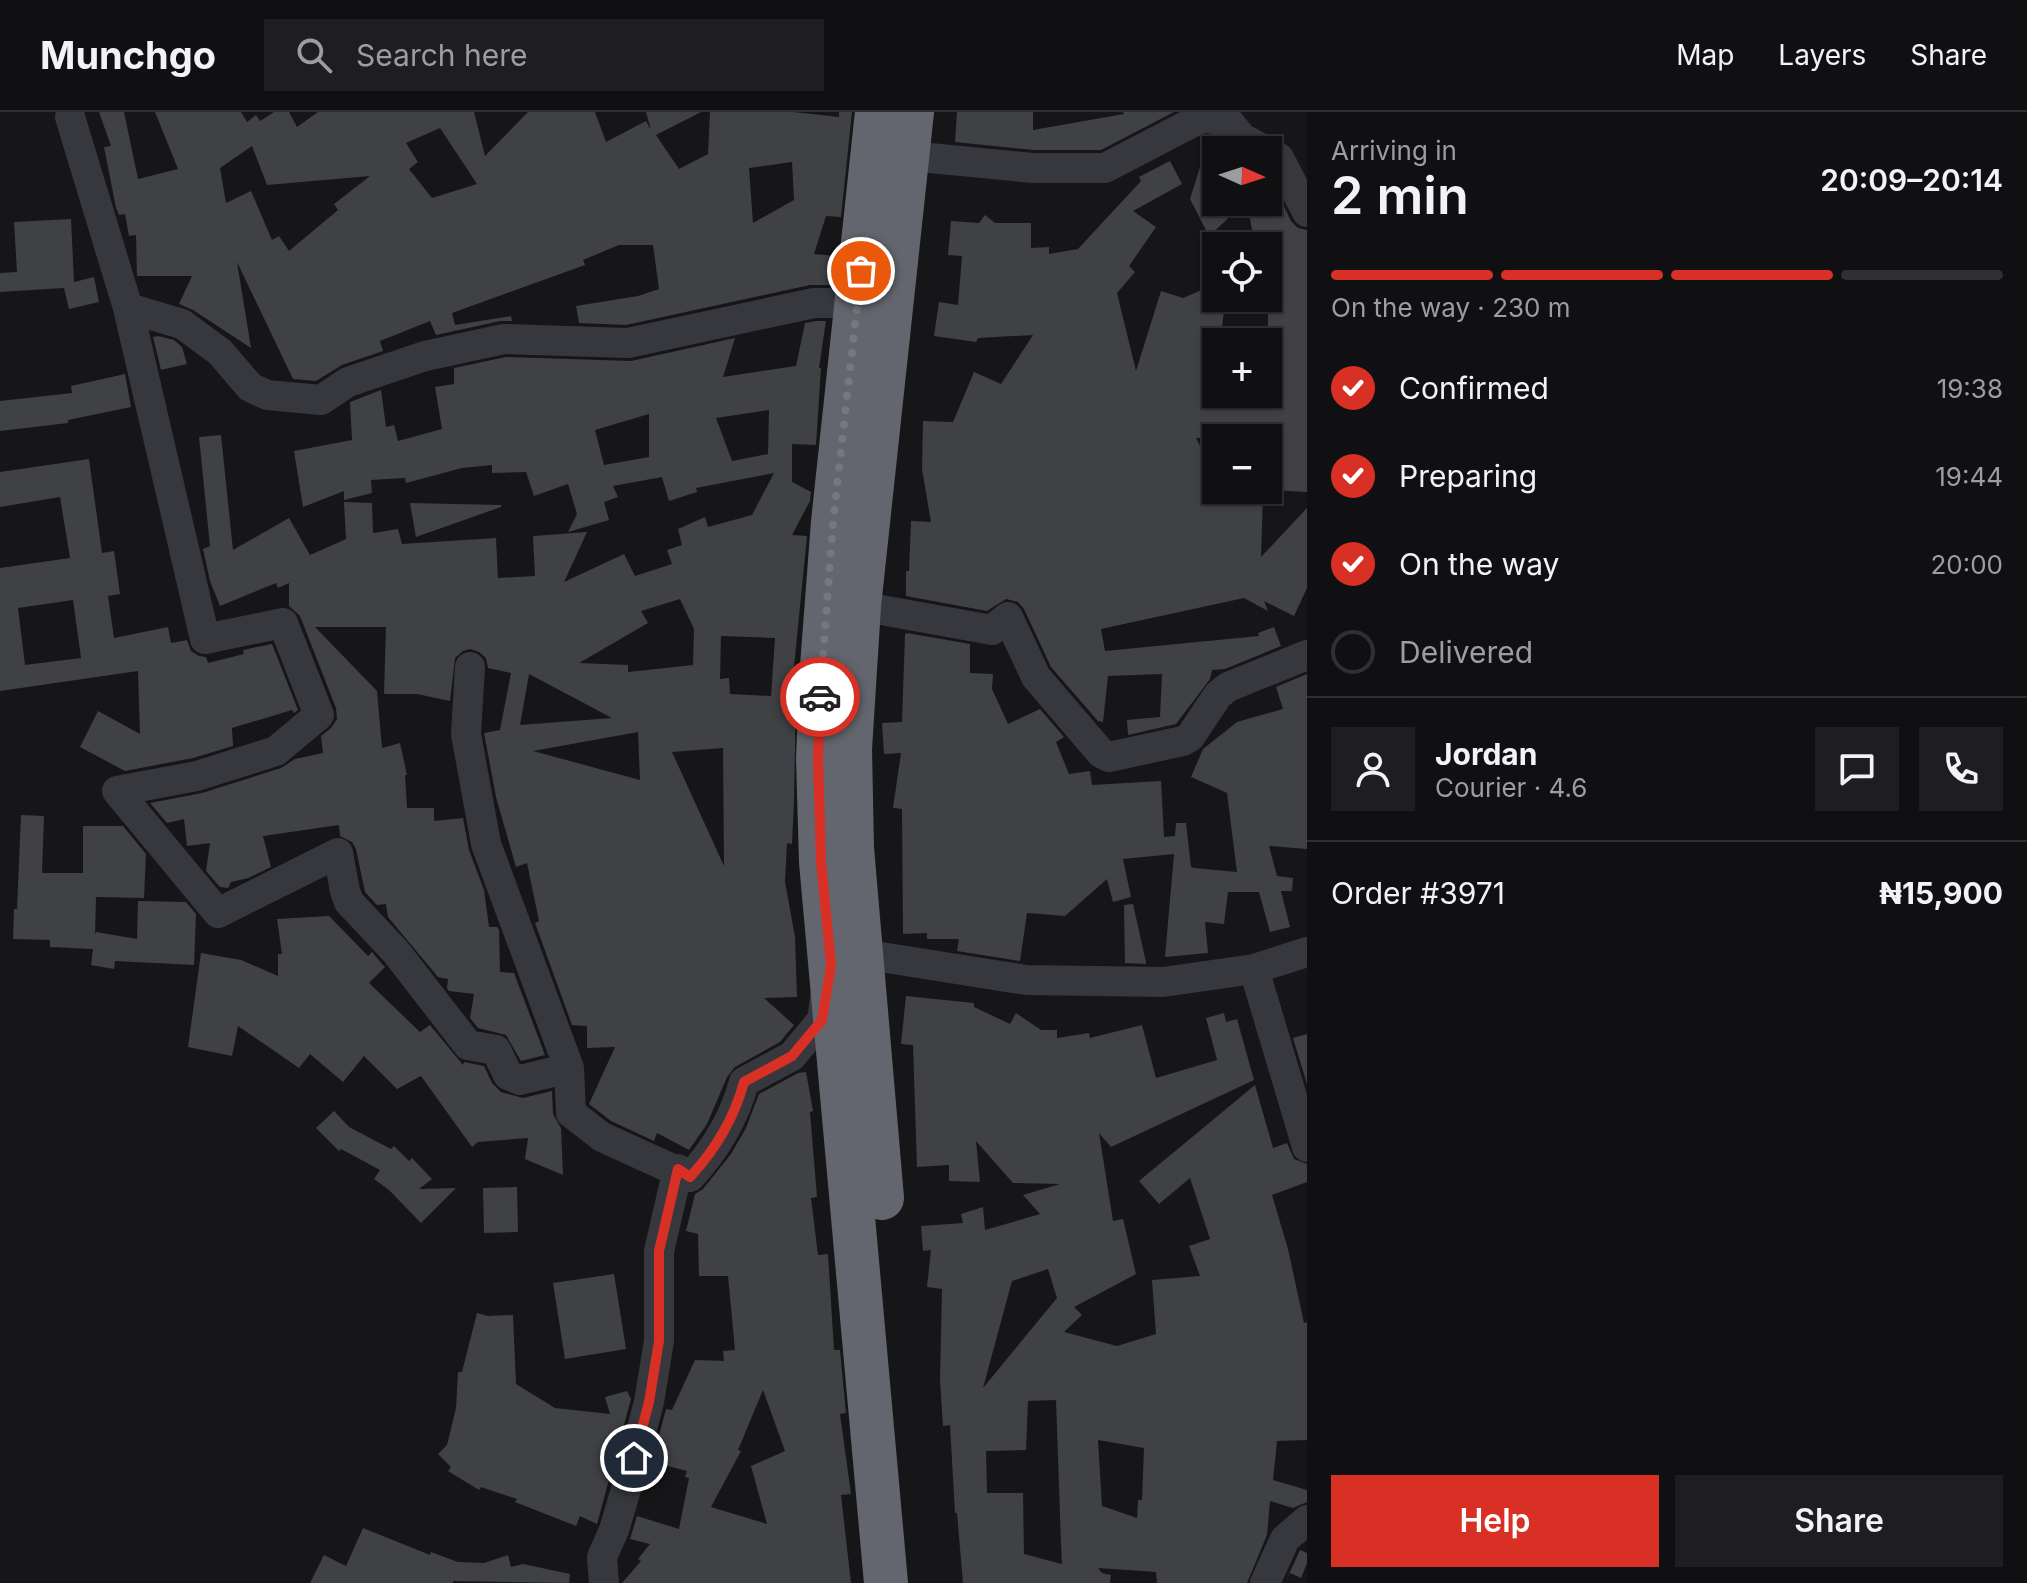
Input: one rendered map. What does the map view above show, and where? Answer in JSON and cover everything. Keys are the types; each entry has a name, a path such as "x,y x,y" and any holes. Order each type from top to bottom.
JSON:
{"highway":[{"path":"877,112 833,522 818,758 821,862 846,959 913,1583"},
{"path":"886,1583 846,959 852,848 850,749 859,606 912,112"}],"street":[{"path":"70,117 128,308 205,639 283,623 319,715 276,751 197,776 117,791 218,913 338,853 349,902 396,952 468,1045 496,1050 508,1075 520,1080 569,1068"},
{"path":"909,156 1033,168 1105,168 1203,117 1230,117 1241,136"},
{"path":"1282,164 1307,212"},
{"path":"128,308 182,324 220,352 250,387 267,395 321,400 348,382 425,356 504,339 628,343 814,303 858,303"},
{"path":"859,606 992,630 1008,617 1036,677 1101,753 1109,757 1183,741 1190,737 1218,695 1228,687 1307,655"},
{"path":"470,667 466,734 486,844 569,1068 571,1113 602,1137 690,1177 711,1154 737,1107 744,1082 792,1056 822,1020 846,959 1026,980 1163,982 1254,969 1307,952"},
{"path":"1254,969 1307,1147"},
{"path":"604,1583 602,1557 614,1530 649,1402 659,1341 659,1251 678,1169"},
{"path":"1265,1583 1285,1539 1307,1520"}],"building":[{"path":"99,112 124,112 138,179 178,169 155,112 241,112 247,122 256,115 260,121 274,112 289,112 297,127 318,112 474,112 485,156 528,112 595,112 606,142 646,121 651,130 646,112 701,112 656,135 679,169 708,154 710,112 793,112 839,117 839,112 852,112 841,217 826,216 814,254 836,256 833,285 810,285 626,325 579,323 576,306 638,296 659,289 653,245 619,245 583,260 585,265 452,313 455,325 511,316 512,321 436,335 430,321 380,341 383,351 342,365 316,381 293,379 237,262 251,348 179,304 192,276 137,276 136,235 129,236 125,214 119,215 116,208 104,147 111,146","holes":["440,128 477,184 432,198 409,169 418,162 406,143","252,146 267,185 370,176 334,204 338,210 289,251 279,236 272,240 251,191 226,203 220,168","792,162 794,200 753,223 749,168"]},
{"path":"957,112 1033,112 1033,130 1123,112 1174,112 1101,150 1034,150 955,142"},
{"path":"1170,161 1182,184 1133,211 1156,227 1129,266 1135,272 1117,293 1136,371 1161,291 1183,298 1202,290 1202,312 1224,312 1222,328 1202,328 1202,408 1282,408 1282,328 1268,328 1268,312 1282,312 1282,232 1252,232 1250,216 1282,216 1282,202 1291,221 1298,228 1307,230 1307,492 1282,491 1282,424 1202,424 1202,438 1196,438 1202,450 1202,504 1263,504 1261,557 1307,508 1307,588 1294,616 1264,601 1268,611 1244,598 1101,629 1105,651 1259,636 1258,633 1274,627 1281,646 1225,669 1212,670 1210,679 1176,724 1128,735 1127,720 1160,717 1162,674 1108,676 1103,722 1098,721 1051,667 1018,602 1006,599 987,611 906,596 906,571 909,571 911,521 931,522 922,469 923,421 953,422 974,372 1001,384 1033,335 978,338 976,342 934,336 939,302 958,305 962,256 948,255 951,221 979,223 985,215 995,223 1031,223 1031,248 1049,247 1049,254 1078,249 1141,181 1139,177"},
{"path":"1202,161 1202,216 1231,216 1213,232 1207,232 1190,199"},
{"path":"71,219 74,282 94,277 99,302 69,309 64,288 0,292 0,273 17,272 14,222"},
{"path":"826,321 819,368 816,445 792,444 792,482 811,492 810,501 792,535 807,536 791,697 796,697 794,802 792,844 787,843 785,882 795,937 797,997 764,998 794,1025 780,1042 735,1067 727,1077 707,1124 689,1150 657,1133 654,1141 611,1121 589,1104 615,1047 587,1048 587,1026 572,1025 535,923 539,921 527,863 516,867 496,797 484,733 500,730 511,673 488,668 486,658 479,652 470,649 455,658 450,701 417,694 384,694 386,627 315,627 377,691 382,748 400,743 407,775 407,808 434,808 434,821 463,818 469,850 484,890 489,927 499,930 500,972 514,973 545,1055 521,1061 506,1035 478,1028 470,1018 474,994 449,991 448,979 438,977 388,917 386,904 377,905 365,892 356,849 352,842 340,836 339,825 263,836 271,867 231,882 228,888 220,887 206,871 210,843 187,846 184,819 167,823 150,803 202,793 281,768 295,759 323,753 321,736 337,719 336,708 300,616 289,606 289,583 278,588 276,583 220,606 210,581 203,549 210,546 199,437 221,435 233,550 289,518 310,555 346,539 344,502 372,503 373,533 398,529 402,544 496,538 498,578 535,576 533,536 587,532 564,582 624,554 635,576 672,564 667,550 682,545 678,529 705,517 708,527 752,515 774,473 696,488 697,492 669,501 662,477 613,486 618,497 604,502 609,520 568,532 577,514 568,484 534,496 526,472 492,473 492,465 462,468 406,483 405,478 371,480 372,493 344,500 344,491 303,507 294,451 352,440 350,402 381,390 386,427 394,425 398,441 442,429 435,387 454,384 454,368 506,357 631,361 735,338 723,377 796,366 805,323","holes":["769,410 768,454 732,461 716,418","649,414 649,457 604,465 595,430","680,599 694,629 693,665 628,672 628,665 579,663 648,623 641,611","721,636 775,638 771,696 730,694 729,678 720,679","529,674 612,718 520,725","638,732 640,780 533,751","723,748 724,866 672,752"]},
{"path":"153,337 174,340 182,347 187,364 161,370"},
{"path":"125,374 131,407 68,420 68,423 0,431 0,401 72,393 71,386"},
{"path":"89,459 102,553 114,551 120,594 108,596 114,638 168,627 171,643 187,640 191,651 206,657 208,663 244,654 243,650 272,644 298,710 232,728 233,746 193,758 125,771 80,747 98,711 140,734 138,671 0,691 0,568 70,558 60,497 0,507 0,472","holes":["73,600 81,658 25,665 18,608"]},
{"path":"410,503 501,505 501,507 416,537"},
{"path":"907,633 970,644 970,673 993,674 992,689 1008,724 1040,709 1064,737 1056,742 1069,774 1090,771 1092,785 1161,781 1164,837 1175,836 1176,823 1186,823 1191,867 1194,868 1237,872 1227,793 1191,777 1203,749 1237,722 1283,709 1276,687 1307,674 1307,849 1269,846 1277,876 1293,878 1292,891 1281,891 1290,927 1270,932 1259,892 1228,892 1224,924 1205,922 1208,953 1165,957 1174,854 1123,859 1131,897 1113,902 1107,879 1065,916 1027,913 1020,961 957,951 959,939 927,939 927,933 903,934 902,809 893,808 901,753 884,754 882,723 902,722"},
{"path":"21,815 44,816 42,873 83,873 83,826 123,826 146,854 144,898 96,897 95,935 96,932 137,939 138,901 186,902 196,914 194,965 115,961 114,969 91,965 93,949 50,947 50,940 13,939"},
{"path":"1133,904 1146,964 1125,963 1124,905"},
{"path":"329,916 368,956 372,952 385,967 369,983 420,1032 430,1025 463,1065 464,1062 484,1066 492,1083 501,1092 523,1098 552,1091 553,1114 561,1128 563,1175 525,1159 528,1138 478,1142 472,1147 421,1076 397,1089 364,1056 343,1082 310,1054 299,1068 238,1026 232,1056 188,1047 201,953 241,960 278,976 278,954 282,954 277,919"},
{"path":"906,996 974,1003 974,1007 1010,1024 1016,1013 1041,1030 1057,1030 1057,1038 1089,1033 1090,1038 1142,1025 1156,1078 1217,1060 1206,1018 1224,1013 1226,1022 1237,1019 1254,1080 1111,1147 1099,1133 1113,1221 1123,1219 1136,1274 1074,1307 1082,1315 1064,1332 1117,1346 1156,1334 1152,1280 1200,1276 1189,1246 1210,1239 1190,1178 1159,1204 1139,1181 1255,1085 1273,1148 1287,1143 1294,1159 1307,1164 1307,1182 1272,1195 1288,1249 1304,1323 1307,1322 1307,1440 1277,1441 1273,1480 1307,1490 1307,1502 1293,1508 1270,1501 1267,1535 1247,1583 1157,1583 1156,1572 1098,1568 1102,1573 1111,1575 1110,1583 963,1583 950,1425 943,1426 940,1380 942,1289 927,1287 931,1250 923,1251 921,1226 963,1223 961,1214 983,1207 985,1230 1040,1214 1023,1195 1060,1184 1013,1183 976,1141 980,1182 949,1181 949,1165 917,1167 913,1045 901,1044","holes":["1048,1269 1057,1298 983,1388 1012,1281","1056,1400 1062,1564 1024,1554 1023,1493 987,1493 986,1451 1026,1450 1028,1401","1098,1440 1144,1448 1142,1500 1138,1500 1137,1518 1102,1506"]},
{"path":"1307,1034 1307,1084 1293,1038"},
{"path":"806,1072 813,1111 810,1112 817,1197 811,1198 818,1255 828,1254 834,1350 840,1350 846,1413 840,1414 851,1494 841,1495 851,1583 622,1583 641,1561 638,1559 650,1544 630,1539 637,1516 679,1529 689,1478 685,1477 687,1471 652,1462 666,1409 672,1410 695,1360 724,1361 723,1351 735,1350 728,1276 699,1276 698,1234 686,1231 695,1194 703,1189 731,1154 746,1128 759,1094 798,1073","holes":["763,1390 785,1451 751,1466 767,1524 711,1507 741,1451 738,1450"]},
{"path":"334,1111 349,1127 391,1149 394,1146 409,1161 412,1158 432,1179 419,1189 456,1188 421,1223 374,1179 380,1170 341,1149 339,1151 316,1128"},
{"path":"517,1187 518,1232 484,1233 483,1188"},
{"path":"614,1274 626,1349 565,1359 553,1283"},
{"path":"477,1313 513,1315 516,1384 555,1408 610,1414 605,1397 627,1391 631,1399 597,1524 580,1516 576,1526 515,1502 517,1499 481,1487 479,1490 448,1471 451,1467 438,1454 447,1445 456,1408 458,1372 462,1372"},
{"path":"363,1528 430,1555 431,1552 458,1562 484,1563 508,1555 511,1567 523,1564 570,1574 569,1583 310,1583 324,1555 346,1566"},
{"path":"1300,1550 1307,1553 1301,1578 1290,1573 1285,1583"}],"way so far":[{"path":"820,697 833,522 861,271"}],"route":[{"path":"634,1458 649,1402 659,1341 659,1251 678,1169 690,1177 711,1154 737,1107 744,1082 792,1056 822,1020 831,965 821,862 820,697"}]}
